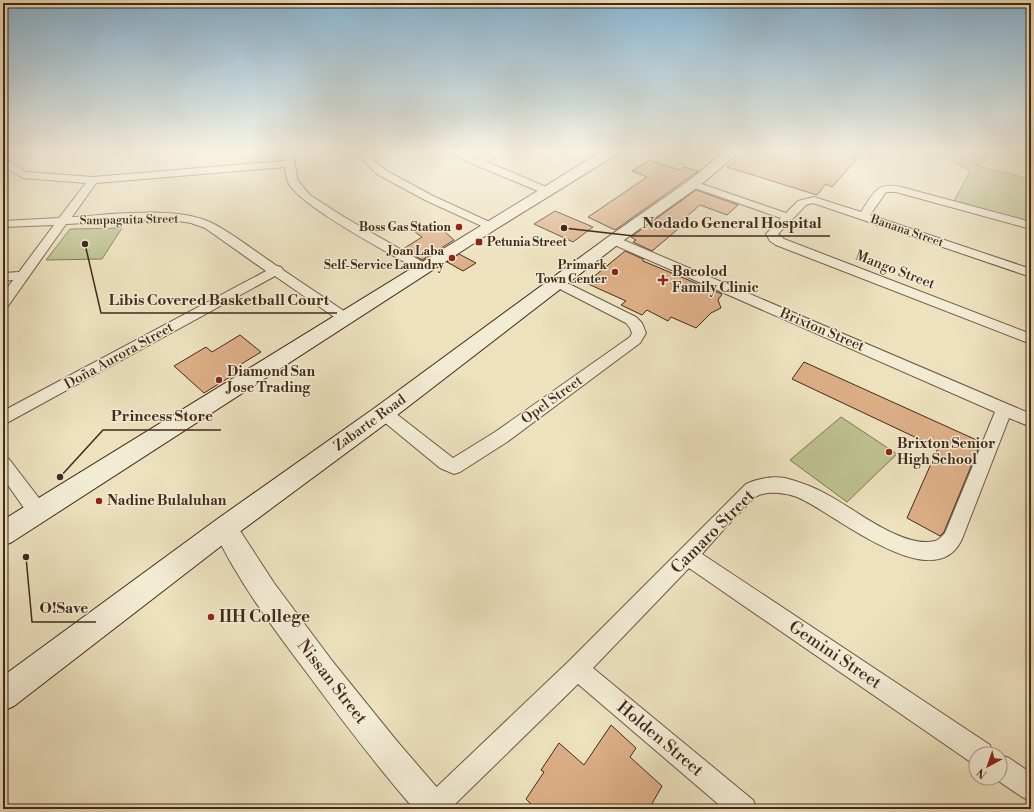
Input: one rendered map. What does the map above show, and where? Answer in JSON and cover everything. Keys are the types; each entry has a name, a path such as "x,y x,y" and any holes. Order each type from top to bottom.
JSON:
{"main road":[{"path":"3,534 552,188"},
{"name":"Zabarte Road","path":"3,695 225,528 384,413 614,240 688,188"}],"street":[{"path":"3,303 87,188"},
{"path":"298,188 306,197 340,219 424,268"},
{"path":"410,188 490,226"},
{"path":"539,188 547,191"},
{"path":"704,188 788,217"},
{"path":"864,216 882,190 887,188 897,189 1031,226"},
{"name":"Banana Street","path":"788,217 802,203 812,200 864,216 1031,273"},
{"name":"Sampaguita Street","path":"3,224 166,216 193,220 210,226 277,270 345,318"},
{"name":"Mango Street","path":"788,217 772,234 775,239 780,242 1031,339"},
{"name":"Brixton Street","path":"614,240 1031,421"},
{"name":"Doña Aurora Street","path":"3,419 277,270"},
{"path":"3,277 22,276"},
{"name":"Opel Street","path":"384,413 446,463 454,467 501,437 634,340 639,333 637,326 631,320 559,282"},
{"name":"Camaro Street","path":"433,809 577,669 752,489 770,485 785,486 806,492 895,544 922,551 941,549 952,540 1004,409"},
{"path":"3,464 38,512"},
{"name":"Nissan Street","path":"225,528 244,561 303,647 372,735 433,809"},
{"name":"Gemini Street","path":"688,556 969,746"},
{"name":"Holden Street","path":"577,669 744,809"},
{"path":"1008,772 1031,788"}],"green space":[{"path":"961,188 1031,188 1031,224 953,203"},
{"path":"122,228 102,259 46,260 70,229"},
{"path":"841,417 897,454 847,502 790,460"}],"building":[{"path":"631,188 674,188 615,230 588,217"},
{"path":"794,188 823,188 817,195"},
{"path":"696,190 738,205 727,215 700,205 680,222 684,224 652,251 633,242 636,240 631,237"},
{"path":"555,211 593,227 573,242 534,224"},
{"path":"431,224 444,231 454,240 422,260 403,249 422,237 415,232"},
{"path":"625,251 643,259 643,261 722,294 718,300 721,308 711,313 696,328 671,317 668,321 647,310 642,315 621,305 626,301 586,283"},
{"path":"459,254 476,263 463,271 447,262"},
{"path":"240,335 261,352 233,369 238,372 204,393 174,366 206,347 212,352"},
{"path":"804,362 981,442 944,532 940,536 907,518 938,448 792,379"},
{"path":"611,725 636,748 630,757 662,786 649,809 536,809 526,799 544,772 541,770 559,743 584,765"}],"place":[{"name":"Boss Gas Station","path":"459,227"},
{"name":"Nodado General Hospital","path":"564,228"},
{"name":"Petunia Street","path":"479,242"},
{"name":"Libis Covered Basketball Court","path":"85,244"},
{"name":"Joan Laba Self-Service Laundry","path":"452,258"},
{"name":"Primark Town Center","path":"615,272"},
{"name":"Bacolod Family Clinic","path":"663,280"},
{"name":"Diamond San Jose Trading","path":"219,380"},
{"name":"Brixton Senior High School","path":"889,452"},
{"name":"Princess Store","path":"60,477"},
{"name":"Nadine Bulaluhan","path":"99,501"},
{"name":"O!Save","path":"26,557"},
{"name":"IIH College","path":"211,617"}]}
